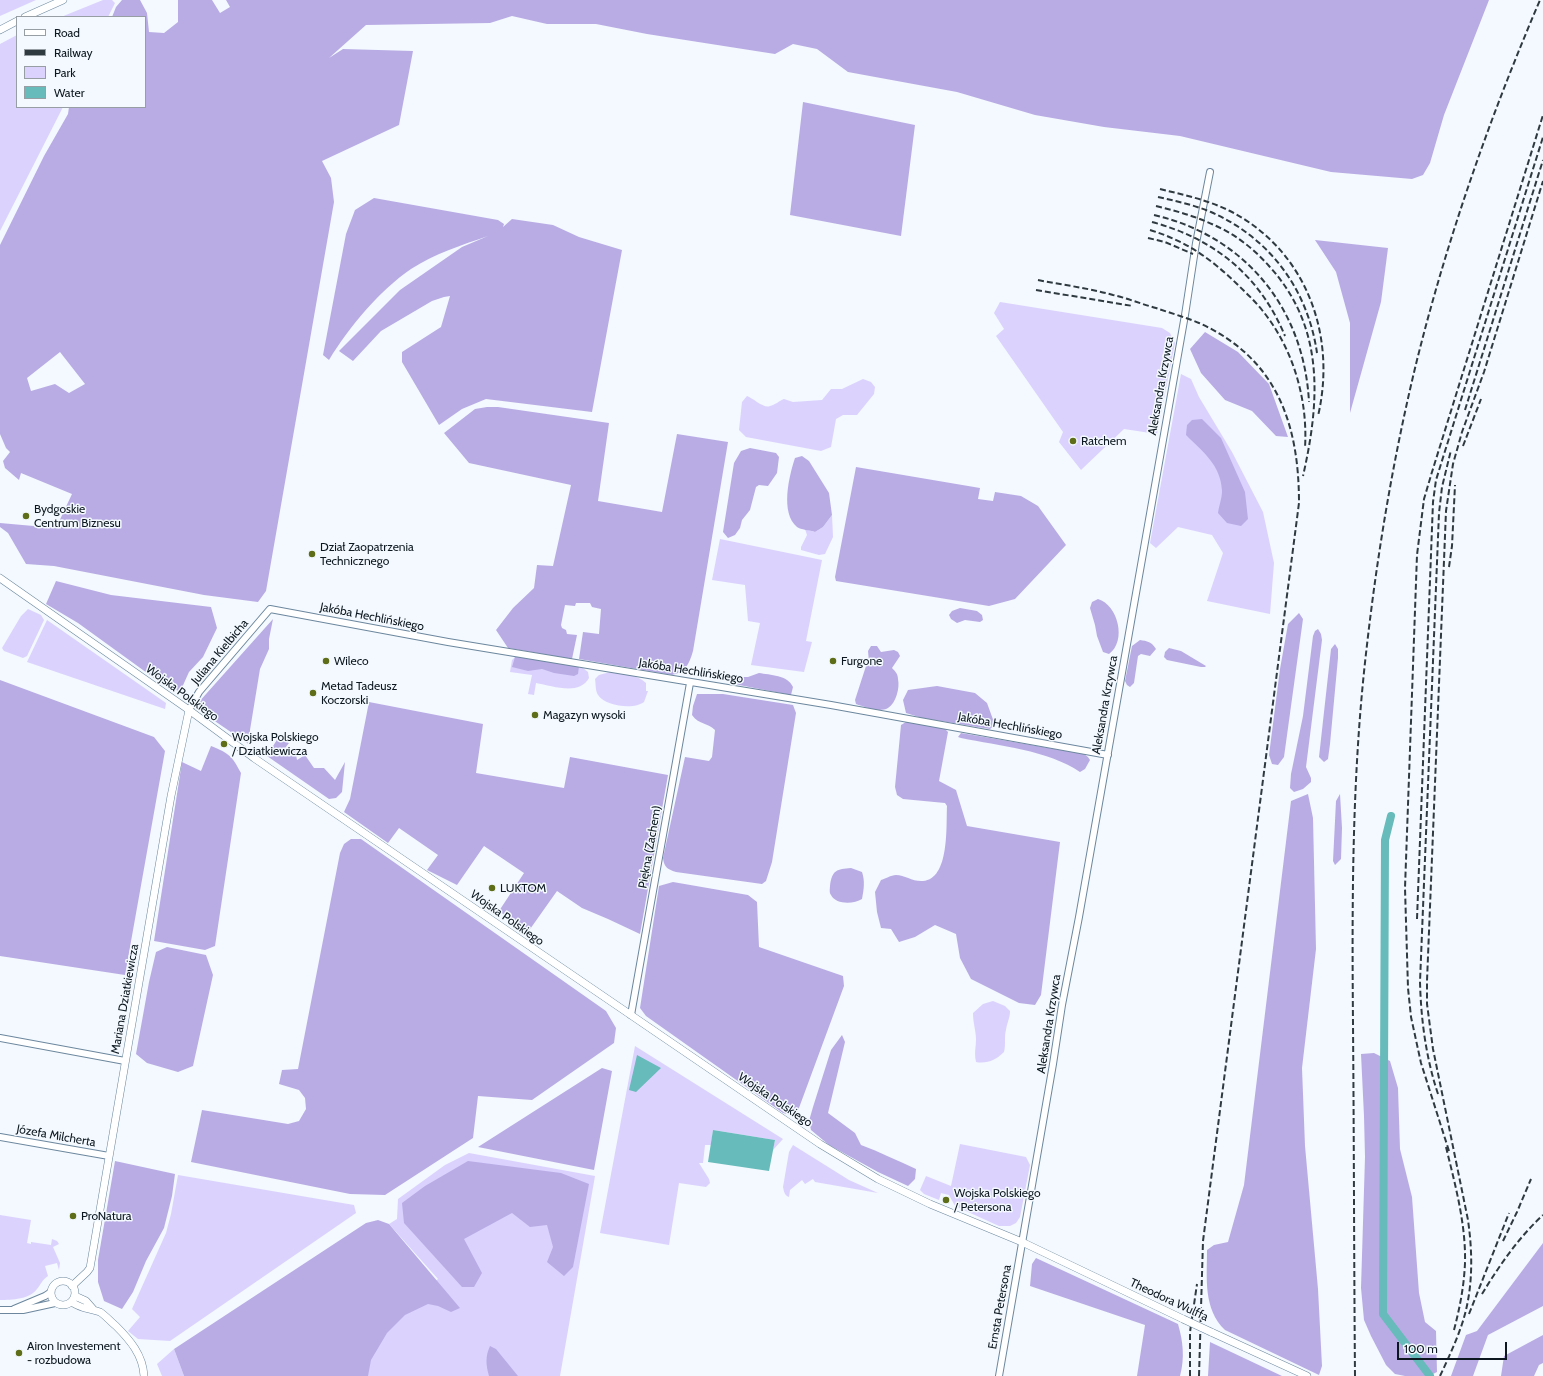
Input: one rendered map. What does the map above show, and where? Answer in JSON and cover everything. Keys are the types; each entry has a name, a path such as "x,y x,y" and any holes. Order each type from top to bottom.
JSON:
{"street":[{"path":"27,16 63,0"},
{"path":"0,30 16,22"},
{"name":"Aleksandra Krzywca","path":"1022,1242 1054,1064 1062,1005 1108,755 1185,315 1195,249 1210,172"},
{"name":"Wojska Polskiego","path":"0,578 345,821 820,1144 878,1179 936,1207 1022,1242"},
{"name":"Jakóba Hechlińskiego","path":"270,609 461,644 690,683 831,705 1108,755"},
{"name":"Juliana Kielbicha","path":"188,710 200,692 270,609"},
{"name":"Piękna (Zachem)","path":"631,1015 690,683"},
{"name":"Mariana Dziatkiewicza","path":"72,1286 90,1268 125,1061 188,710"},
{"path":"0,1038 125,1061"},
{"name":"Józefa Milcherta","path":"0,1137 109,1156"},
{"name":"Theodora Wulffa","path":"1022,1242 1307,1376"},
{"name":"Ernsta Petersona","path":"999,1376 1022,1242"},
{"path":"73,1299 74,1290 72,1286 65,1282 59,1282 53,1286 51,1297 56,1303 63,1306 73,1299 86,1301 93,1309 106,1316 133,1345 139,1357 144,1376"},
{"path":"12,1310 39,1299 51,1292"},
{"path":"0,1310 23,1310 56,1303"}],"green space":[{"path":"0,0 36,0 0,16"},
{"path":"103,0 112,0 115,3 108,16 63,16"},
{"path":"16,36 16,108 62,108 0,231 0,44"},
{"path":"1000,302 1162,328 1170,333 1175,343 1157,434 1124,429 1081,470 1059,442 1063,432 996,336 1004,329 994,313"},
{"path":"1181,374 1191,379 1199,397 1232,452 1263,512 1274,563 1270,614 1207,601 1223,553 1212,535 1178,527 1156,548 1150,543"},
{"path":"863,379 871,382 875,387 874,394 857,415 843,415 836,419 831,447 821,451 746,437 739,430 742,402 747,396 768,407 784,399 793,402 822,400 831,389 842,389"},
{"path":"832,515 833,537 825,554 819,555 801,550 807,535 805,529 815,532 823,527"},
{"path":"720,539 822,560 806,641 812,642 804,672 751,665 760,623 748,621 745,585 712,580"},
{"path":"28,609 41,615 44,620 27,656 23,658 4,651 2,648 21,616"},
{"path":"47,620 166,703 165,709 27,662"},
{"path":"515,657 583,668 588,672 589,678 585,684 572,688 536,683 534,695 528,694 532,675 510,672 512,660"},
{"path":"610,672 634,676 646,683 646,691 648,691 644,702 634,706 620,706 602,699 597,693 595,679 599,675"},
{"path":"993,1001 1005,1006 1010,1011 1005,1032 1004,1052 991,1061 976,1062 976,1036 973,1013 983,1004"},
{"path":"635,1046 783,1139 773,1150 775,1140 713,1130 711,1145 705,1145 703,1163 699,1163 710,1183 706,1187 679,1183 669,1245 600,1233"},
{"path":"960,1144 1026,1157 1030,1165 1020,1217 1016,1223 1010,1226 999,1226 955,1206 949,1195 941,1193 939,1200 924,1194 920,1190 926,1176 951,1186"},
{"path":"793,1145 849,1180 878,1193 815,1182 813,1179 805,1184 802,1180 790,1190 789,1197 787,1196 784,1193 783,1187 789,1152"},
{"path":"469,1153 595,1176 560,1376 338,1376 340,1365 438,1279 389,1224 397,1219 398,1199 445,1165"},
{"path":"178,1175 354,1205 356,1213 170,1341 138,1339 128,1331 140,1317 132,1309 166,1233"},
{"path":"0,1215 31,1220 27,1243 31,1244 31,1242 51,1245 52,1239 57,1241 59,1244 53,1247 60,1263 59,1270 57,1263 45,1266 48,1276 34,1292 25,1297 0,1300"},
{"path":"174,1349 184,1376 162,1376 157,1364"}],"shaded area":[{"path":"122,0 140,0 147,13 149,32 164,33 178,22 178,0 212,0 220,13 230,7 226,0 1489,0 1444,115 1430,163 1423,175 1412,179 1331,172 1180,136 1104,127 1035,115 957,92 848,72 817,49 793,44 775,54 647,34 596,24 547,24 512,16 490,23 366,25 329,58 343,49 413,51 399,125 322,161 331,178 334,202 266,591 258,602 204,595 54,566 26,564 8,533 0,527 0,523 56,528 72,494 21,473 19,480 5,468 3,461 10,452 6,448 0,434 0,245 44,156 68,114 69,108 146,108 146,16 112,16 116,7","holes":["60,352 85,384 69,393 55,384 31,391 27,378"]},
{"path":"803,102 915,125 901,236 790,215"},
{"path":"374,198 498,220 504,224 503,227 512,219 553,225 579,237 622,250 592,412 486,399 462,409 439,425 402,362 402,352 441,327 450,296 432,301 381,331 353,361 339,351 400,290 462,247 488,236 439,254 411,269 377,298 366,310 337,347 329,360 323,355 346,234 355,210"},
{"path":"1315,240 1388,248 1381,302 1350,413 1350,323 1336,272"},
{"path":"1205,332 1238,352 1269,384 1288,437 1276,436 1252,411 1225,400 1201,373 1190,349"},
{"path":"498,407 609,423 598,501 662,512 677,434 728,442 693,651 688,664 683,670 672,675 579,659 583,632 599,634 601,609 592,607 590,603 576,603 575,606 565,605 561,625 562,628 566,630 567,634 577,635 572,659 508,648 496,630 513,608 534,588 537,565 553,566 571,485 469,463 444,433 475,409"},
{"path":"1202,419 1221,438 1245,492 1248,519 1241,526 1227,523 1218,513 1222,491 1221,482 1215,466 1205,453 1186,435 1187,425 1192,420"},
{"path":"750,448 776,453 779,457 777,473 768,486 759,485 756,487 750,510 742,520 740,528 735,535 728,538 723,532 734,463 741,451"},
{"path":"802,456 809,461 829,493 832,515 823,527 815,532 797,527 792,521 787,504 790,474 795,458"},
{"path":"856,467 980,488 978,499 993,501 995,492 1021,496 1038,506 1066,545 1015,599 989,606 836,581 835,577"},
{"path":"56,581 111,595 211,607 217,628 203,657 189,672 180,692 154,678 78,623 46,604"},
{"path":"1098,599 1111,608 1118,624 1118,641 1115,648 1109,654 1103,652 1097,636 1090,608 1092,602"},
{"path":"960,608 977,611 982,615 983,620 980,622 965,620 957,623 951,619 949,615 952,611"},
{"path":"1299,613 1303,619 1284,757 1278,765 1272,764 1269,755 1280,669 1288,624"},
{"path":"273,619 269,639 269,649 260,669 250,730 250,745 200,711 198,703"},
{"path":"1318,629 1322,640 1306,767 1311,778 1311,782 1303,789 1294,792 1290,788 1291,774 1303,716 1313,636 1315,631"},
{"path":"1140,640 1149,642 1156,649 1150,656 1141,654 1138,656 1134,683 1130,687 1125,681 1132,646"},
{"path":"1335,644 1338,649 1338,658 1330,744 1328,759 1324,762 1319,757 1331,649"},
{"path":"871,646 877,646 881,652 894,650 898,652 900,656 892,668 898,677 897,695 891,706 880,710 856,704 855,700 866,666 869,662 868,651"},
{"path":"1169,648 1181,651 1206,666 1201,667 1167,660 1164,657 1165,652"},
{"path":"521,656 579,666 578,674 574,676 554,673 542,669 528,671 512,667 515,657"},
{"path":"759,673 778,676 787,680 793,687 791,695 739,685 728,681 727,678 748,677"},
{"path":"0,680 154,737 165,751 125,975 0,956"},
{"path":"937,686 975,693 987,703 995,725 990,729 922,718 906,713 903,700 908,690"},
{"path":"697,694 723,694 793,705 796,713 772,862 766,881 762,884 676,872 668,869 664,864 663,858 685,757 709,761 712,757 715,730 697,720 692,715"},
{"path":"369,702 483,724 476,773 564,788 570,757 668,775 640,934 582,908 557,891 528,932 499,911 524,873 484,846 457,885 427,870 438,855 399,828 388,843 344,812 350,799"},
{"path":"906,722 944,728 948,732 939,781 956,790 967,826 1060,842 1041,995 1035,1005 1019,1003 971,979 960,958 956,934 935,925 915,937 899,942 891,929 881,928 877,912 875,892 881,880 896,875 919,881 932,878 938,871 945,850 947,806 945,803 903,799 897,795 895,787 901,725"},
{"path":"961,733 1084,754 1090,760 1085,769 1080,772 1053,759 1038,754 958,737"},
{"path":"278,738 289,743 282,752 288,755 295,749 297,760 305,755 314,768 324,768 335,780 345,762 342,792 336,798 329,799 267,756"},
{"path":"211,746 229,756 241,773 215,946 205,950 154,941 182,762 201,771"},
{"path":"1308,794 1313,818 1316,949 1302,1068 1305,1146 1318,1289 1322,1366 1319,1375 1225,1330 1213,1313 1207,1282 1207,1250 1214,1245 1228,1242 1244,1185 1291,801"},
{"path":"1340,794 1342,828 1341,859 1335,865 1333,861 1336,801"},
{"path":"351,839 361,839 606,1011 616,1028 614,1043 532,1100 478,1096 473,1138 385,1195 350,1194 191,1162 202,1110 288,1124 299,1121 306,1109 305,1098 299,1090 279,1084 282,1070 298,1069 340,853 344,844"},
{"path":"851,868 862,872 864,885 862,899 850,903 837,901 830,893 832,877 836,871"},
{"path":"673,882 748,895 757,902 759,947 843,976 844,986 796,1116 783,1113 646,1016 640,1008 659,886"},
{"path":"167,947 206,955 213,975 193,1066 178,1072 147,1063 136,1054 156,952"},
{"path":"842,1035 845,1042 828,1113 855,1133 861,1145 916,1169 915,1179 908,1186 878,1172 829,1145 811,1130 809,1121 831,1050"},
{"path":"1374,1053 1390,1061 1398,1088 1400,1149 1412,1197 1419,1293 1425,1322 1436,1331 1437,1372 1429,1376 1405,1376 1395,1374 1386,1365 1364,1320 1361,1288 1365,1157 1361,1054"},
{"path":"602,1068 612,1071 594,1170 478,1147"},
{"path":"115,1161 175,1174 172,1196 164,1228 146,1261 133,1292 122,1309 104,1301 98,1282 98,1260"},
{"path":"468,1161 561,1173 589,1184 573,1267 564,1276 547,1262 553,1247 547,1225 530,1227 512,1213 464,1239 482,1273 474,1287 462,1287 404,1223 402,1203 425,1186"},
{"path":"378,1220 389,1224 460,1308 451,1312 438,1306 428,1304 405,1315 387,1333 371,1360 368,1376 184,1376 174,1349 366,1223"},
{"path":"1543,1243 1543,1306 1488,1335 1473,1376 1451,1376 1466,1335 1477,1331"},
{"path":"1036,1258 1178,1324 1183,1350 1180,1376 1137,1376 1145,1325 1030,1286 1032,1264"},
{"path":"1543,1335 1543,1363 1539,1365 1534,1376 1501,1376 1504,1356"},
{"path":"1210,1342 1282,1376 1208,1376"},
{"path":"490,1346 496,1349 518,1376 489,1376 486,1361"}],"water":[{"path":"637,1055 661,1068 636,1092 629,1090"},
{"path":"713,1130 775,1140 769,1171 708,1162"}],"waterway":[{"path":"1391,816 1385,840 1383,1314 1430,1376"}],"railway":[{"path":"1355,1376 1353,980 1355,804 1360,716 1373,593 1392,476 1408,398 1429,314 1471,177 1504,88 1540,0"},
{"path":"1449,1151 1421,1063 1411,1017 1408,988 1405,888 1417,555 1424,499 1543,115"},
{"path":"1417,919 1433,502 1436,480 1543,137"},
{"path":"1465,410 1543,160"},
{"path":"1440,1376 1449,1357 1466,1311 1471,1273 1471,1246 1468,1220 1433,1049 1427,1004 1446,511 1453,464 1462,432 1484,372 1543,181"},
{"path":"1160,189 1205,201 1230,211 1256,228 1278,248 1296,272 1310,298 1319,326 1323,355 1323,386 1318,416"},
{"path":"1158,197 1192,205 1211,212 1232,223 1251,236 1268,251 1283,269 1305,308 1317,353"},
{"path":"1156,206 1200,219 1237,237 1251,248 1269,266 1287,289 1300,314 1309,339 1313,366 1313,420 1303,476"},
{"path":"1154,215 1187,225 1216,240 1242,259 1264,281 1282,307 1295,336 1305,368 1309,402"},
{"path":"1152,222 1175,229 1196,239 1233,263 1249,278 1263,295 1285,336"},
{"path":"1150,230 1175,239 1207,258 1250,296 1273,325 1290,357 1301,393 1304,411 1305,448"},
{"path":"1148,238 1165,242 1193,254"},
{"path":"1038,280 1094,290 1124,298 1194,321 1226,338 1248,355 1265,375 1278,396 1288,421 1294,446 1298,474 1299,503 1203,1241 1199,1376"},
{"path":"1036,290 1133,306"},
{"path":"1463,446 1481,399"},
{"path":"1438,1094 1430,1067 1425,1039 1420,982 1439,513 1442,487 1451,450"},
{"path":"1449,567 1452,546 1455,485"},
{"path":"1446,1147 1462,1219 1465,1248 1463,1288 1454,1330"},
{"path":"1503,1241 1531,1179"},
{"path":"1469,1314 1509,1213"},
{"path":"1482,1294 1510,1252 1543,1215"},
{"path":"1190,1376 1190,1332 1197,1284"}],"place":[{"name":"Ratchem","path":"1073,441"},
{"name":"Bydgoskie Centrum Biznesu","path":"26,516"},
{"name":"Dział Zaopatrzenia Technicznego","path":"312,554"},
{"name":"Wileco","path":"326,661"},
{"name":"Furgone","path":"833,661"},
{"name":"Metad Tadeusz Koczorski","path":"313,693"},
{"name":"Magazyn wysoki","path":"535,715"},
{"name":"Wojska Polskiego / Dziatkiewicza","path":"224,744"},
{"name":"LUKTOM","path":"492,888"},
{"name":"Wojska Polskiego / Petersona","path":"946,1200"},
{"name":"ProNatura","path":"73,1216"},
{"name":"Airon Investement - rozbudowa","path":"19,1353"}]}
